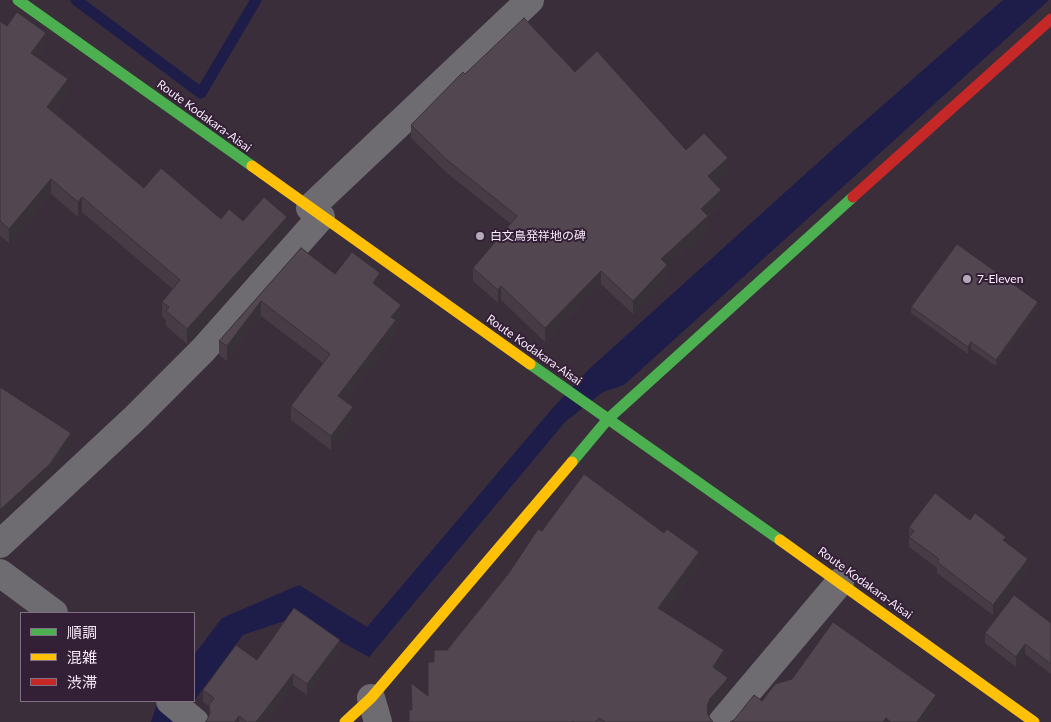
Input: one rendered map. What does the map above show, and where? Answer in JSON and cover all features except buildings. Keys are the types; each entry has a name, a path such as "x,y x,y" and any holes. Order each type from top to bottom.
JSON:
{"main road":[{"name":"Route Kodakara-Aisai","path":"18,0 564,389 840,582 1034,722"},
{"path":"346,722 374,710 608,419 1051,19"}],"street":[{"path":"0,544 136,417 203,350 316,212 530,0"},
{"path":"0,573 53,612"},
{"path":"722,722 840,582"}],"shaded area":[{"path":"1003,0 1049,0 624,385 603,392 565,422 369,657 296,617 243,635 195,700 195,654 222,618 299,585 367,627 551,410 588,370 842,141"},
{"path":"158,702 193,702 180,722 151,722"}],"waterway":[{"path":"76,0 201,93 256,0"}],"traffic: fast":[{"path":"18,0 252,166"},
{"path":"572,462 608,419 853,197"},
{"path":"530,364 780,540"}],"traffic: slow":[{"path":"252,166 530,364"},
{"path":"345,722 371,698 572,462"},
{"path":"780,540 1034,722"}],"traffic: jam":[{"path":"853,197 1051,19"}],"place":[{"name":"白文鳥発祥地の碑","path":"480,236"},
{"name":"7-Eleven","path":"967,279"}]}
